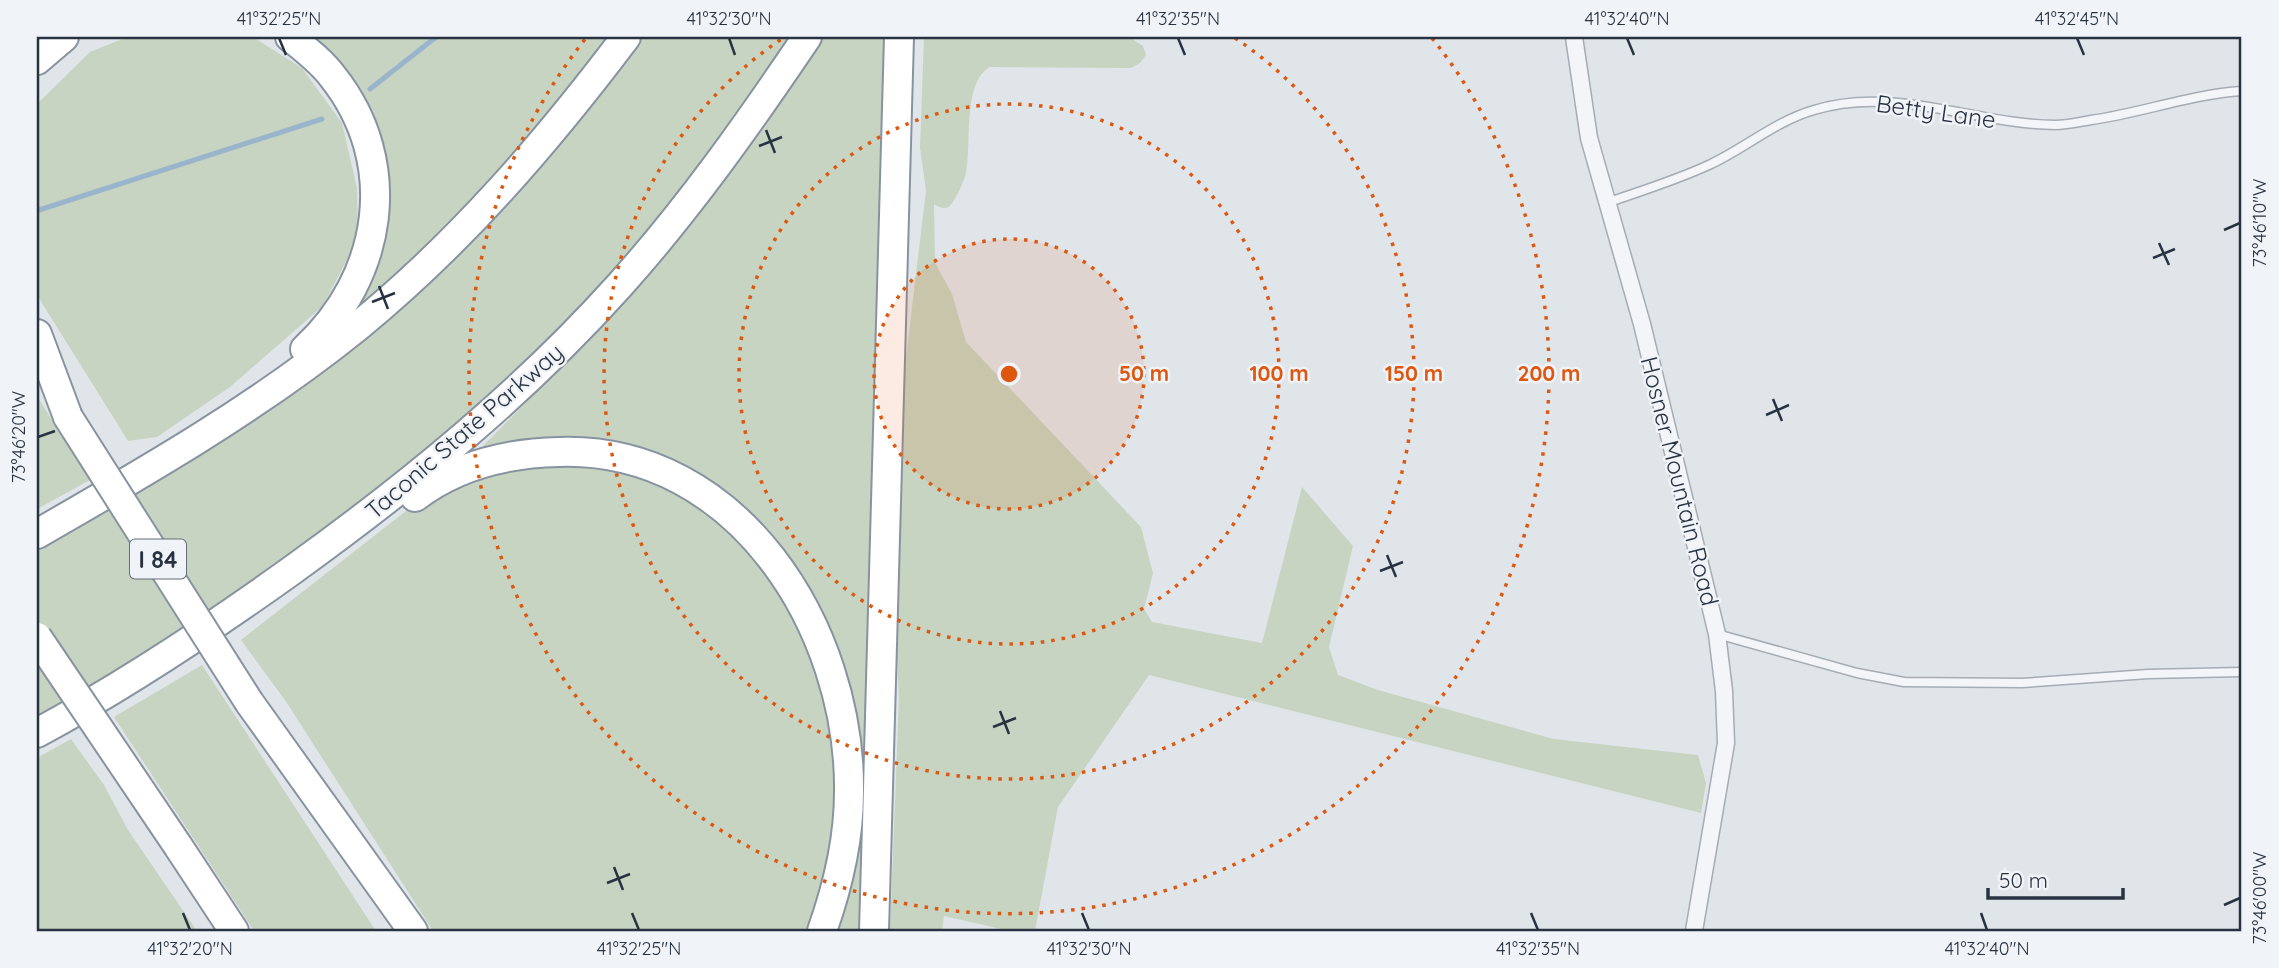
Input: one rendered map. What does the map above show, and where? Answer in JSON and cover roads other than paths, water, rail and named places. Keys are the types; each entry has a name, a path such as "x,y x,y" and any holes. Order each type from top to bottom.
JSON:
{"highway":[{"path":"37,60 64,37"},
{"path":"262,398 276,370 315,340 348,298 365,261 374,218 375,189 371,158 362,129 333,76 290,37"},
{"path":"37,534 140,475 262,398 357,327 407,284 500,192 543,143 626,37"},
{"name":"Taconic State Parkway","path":"37,733 216,625 365,518 516,390 618,287 703,186 807,37"},
{"path":"874,931 899,37"},
{"path":"37,334 68,417"},
{"name":"I 84","path":"37,368 396,931"},
{"path":"365,518 400,508 429,486 473,466 521,454 549,452 586,452 639,461 668,472 719,503 766,551 802,606 830,670 841,709 847,750 848,831 841,871 822,931"},
{"path":"37,637 234,931"},
{"path":"249,702 413,931"},
{"path":"178,846 197,905 215,931"}],"street":[{"name":"Hosner Mountain Road","path":"1574,37 1589,138 1642,324 1717,634 1724,691 1726,743 1694,931"}],"lane":[{"name":"Betty Lane","path":"1606,203 1711,164 1782,123 1814,110 1852,102 1904,102 1947,112 2021,123 2057,125 2121,116 2199,97 2242,92"},
{"path":"1717,634 1857,673 1904,682 2022,683 2148,674 2242,672"}],"waterway":[{"path":"370,89 436,37"},
{"path":"39,210 322,119"}]}
